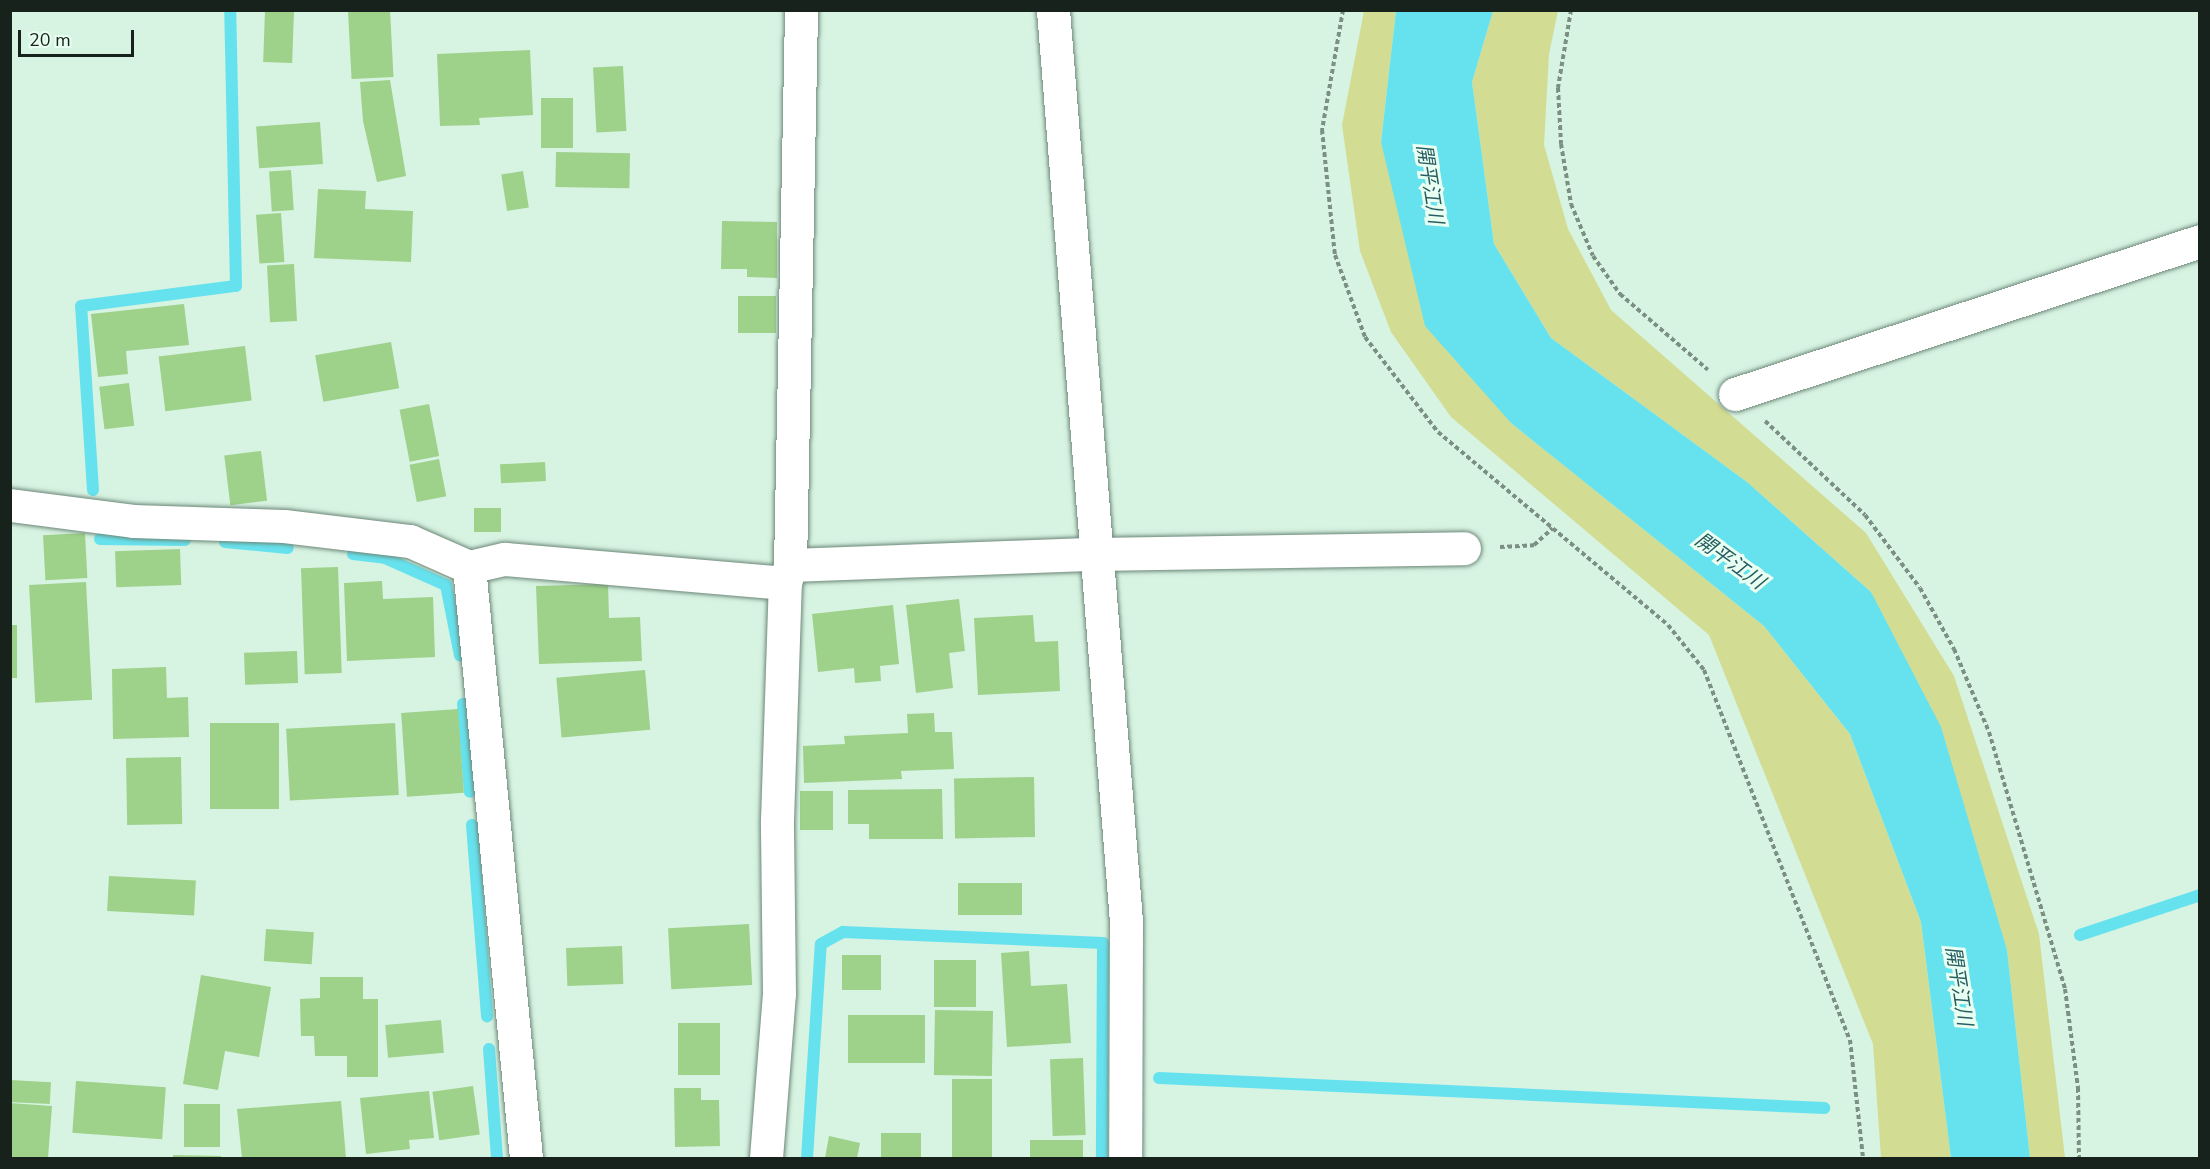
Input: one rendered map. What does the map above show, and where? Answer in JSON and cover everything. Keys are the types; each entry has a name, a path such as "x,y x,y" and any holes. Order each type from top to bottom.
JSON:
{"street":[{"path":"766,1158 779,994 777,820 788,574 801,10"},
{"path":"1053,10 1126,922 1125,1158"},
{"path":"1735,394 2199,241"},
{"path":"10,505 133,521 284,526 410,541 469,567 505,559 788,574 1095,554 1464,548"},
{"path":"469,567 526,1158"}],"path":[{"path":"1343,10 1322,130 1335,255 1365,337 1438,432 1668,625 1704,670 1850,1040 1863,1158"},
{"path":"1571,10 1558,88 1561,144 1571,204 1593,256 1620,294 1735,394 1865,515 1920,588 1954,649 1989,732 2065,989 2078,1088 2079,1158"},
{"path":"1464,548 1534,545 1553,528"}],"green space":[{"path":"1364,11 1396,11 1381,142 1511,423 1764,626 1850,734 1921,922 1951,1158 1881,1158 1873,1044 1709,635 1451,417 1391,332 1360,251 1342,125"},
{"path":"1493,11 1558,11 1549,54 1544,145 1568,229 1611,310 1866,533 1954,676 2039,934 2065,1158 2030,1158 2007,950 1871,592 1747,482 1551,338 1494,244 1472,82"}],"water":[{"name":"開平江川","path":"1396,11 1493,11 1472,82 1494,244 1551,338 1747,482 1871,592 1941,727 2007,950 2030,1158 1951,1158 1921,922 1850,734 1764,626 1511,423 1425,326 1381,142"}],"building":[{"path":"265,10 294,11 292,63 263,62"},
{"path":"390,10 394,77 352,79 348,12"},
{"path":"530,50 533,115 479,118 480,125 440,126 437,54"},
{"path":"623,66 626,131 596,132 593,68"},
{"path":"390,80 406,176 377,182 363,121 360,82"},
{"path":"541,98 573,98 573,148 541,148"},
{"path":"320,122 323,164 259,168 256,126"},
{"path":"556,152 630,153 629,188 555,187"},
{"path":"291,170 294,210 272,211 269,172"},
{"path":"523,171 529,208 507,211 501,174"},
{"path":"318,189 366,191 365,209 413,211 411,262 314,258"},
{"path":"281,213 284,262 259,264 256,215"},
{"path":"722,221 777,222 777,278 747,277 747,269 721,269"},
{"path":"294,264 297,321 270,322 267,265"},
{"path":"738,296 776,296 776,333 738,333"},
{"path":"184,304 189,345 126,351 128,374 98,377 91,314"},
{"path":"391,342 399,388 323,402 315,355"},
{"path":"245,346 252,401 165,411 159,357"},
{"path":"129,383 134,426 104,429 99,387"},
{"path":"429,404 439,456 410,462 400,410"},
{"path":"261,451 267,501 230,505 224,456"},
{"path":"439,459 446,496 417,502 410,465"},
{"path":"545,462 546,481 501,483 500,464"},
{"path":"474,508 501,508 501,532 474,532"},
{"path":"85,533 87,578 45,580 43,535"},
{"path":"180,549 181,585 116,587 115,551"},
{"path":"338,567 342,673 305,674 301,568"},
{"path":"382,581 383,599 433,597 435,657 347,661 344,583"},
{"path":"86,582 92,700 35,703 29,585"},
{"path":"608,584 609,618 640,617 642,661 539,664 536,586"},
{"path":"959,599 965,651 949,653 953,688 916,693 906,605"},
{"path":"893,605 899,664 880,666 881,681 855,683 854,668 818,672 812,614"},
{"path":"1033,615 1035,642 1058,641 1060,691 978,695 974,618"},
{"path":"10,625 17,625 17,678 10,678"},
{"path":"297,651 298,683 245,685 244,653"},
{"path":"166,667 167,698 188,697 189,737 113,739 112,669"},
{"path":"645,670 650,730 562,738 556,678"},
{"path":"458,709 464,793 407,797 401,713"},
{"path":"934,713 935,732 952,732 954,769 901,771 902,779 804,783 803,746 845,744 844,736 908,733 907,714"},
{"path":"210,723 279,723 279,809 210,809"},
{"path":"395,723 399,795 290,801 286,729"},
{"path":"181,757 182,824 127,825 126,758"},
{"path":"1034,777 1035,837 955,838 954,778"},
{"path":"942,789 943,839 869,839 869,824 848,824 848,790"},
{"path":"800,791 833,791 833,830 800,830"},
{"path":"109,876 196,881 194,916 107,911"},
{"path":"958,883 1022,883 1022,915 958,915"},
{"path":"749,924 752,985 671,989 668,928"},
{"path":"266,929 314,932 312,964 264,961"},
{"path":"622,946 623,984 567,986 566,948"},
{"path":"1029,951 1031,986 1067,984 1071,1043 1007,1047 1001,953"},
{"path":"842,955 881,955 881,990 842,990"},
{"path":"934,960 976,960 976,1007 934,1007"},
{"path":"201,975 271,987 259,1057 225,1051 218,1090 183,1084"},
{"path":"320,977 363,977 363,999 378,999 378,1077 347,1077 347,1056 315,1056 314,1036 301,1036 300,999 320,998"},
{"path":"935,1010 993,1011 992,1076 934,1075"},
{"path":"848,1015 925,1015 925,1063 848,1063"},
{"path":"441,1020 444,1053 388,1058 385,1025"},
{"path":"678,1023 720,1023 720,1075 678,1075"},
{"path":"1083,1058 1086,1135 1053,1136 1050,1059"},
{"path":"952,1079 992,1079 992,1158 952,1158"},
{"path":"10,1080 51,1082 50,1104 10,1102"},
{"path":"76,1081 166,1087 162,1139 72,1133"},
{"path":"473,1086 480,1135 439,1140 432,1092"},
{"path":"674,1088 701,1088 701,1100 719,1100 720,1146 675,1147"},
{"path":"429,1091 434,1138 409,1140 410,1149 366,1154 360,1098"},
{"path":"341,1101 346,1158 242,1158 237,1109"},
{"path":"10,1103 52,1106 48,1158 10,1158"},
{"path":"184,1104 220,1104 220,1147 184,1147"},
{"path":"881,1133 921,1133 921,1158 881,1158"},
{"path":"829,1136 860,1143 857,1158 825,1158"},
{"path":"1030,1140 1083,1140 1083,1158 1030,1158"},
{"path":"173,1155 221,1156 221,1158 173,1158"}],"waterway":[{"path":"93,490 81,306 236,286 230,10"},
{"path":"100,539 185,540"},
{"path":"225,542 288,548"},
{"path":"353,554 385,558 446,585 460,656"},
{"path":"463,704 470,792"},
{"path":"472,825 487,1016"},
{"path":"2080,935 2200,895"},
{"path":"807,1158 821,944 843,932 1103,943 1102,1158"},
{"path":"489,1049 497,1158"},
{"path":"1159,1078 1824,1108"}]}
